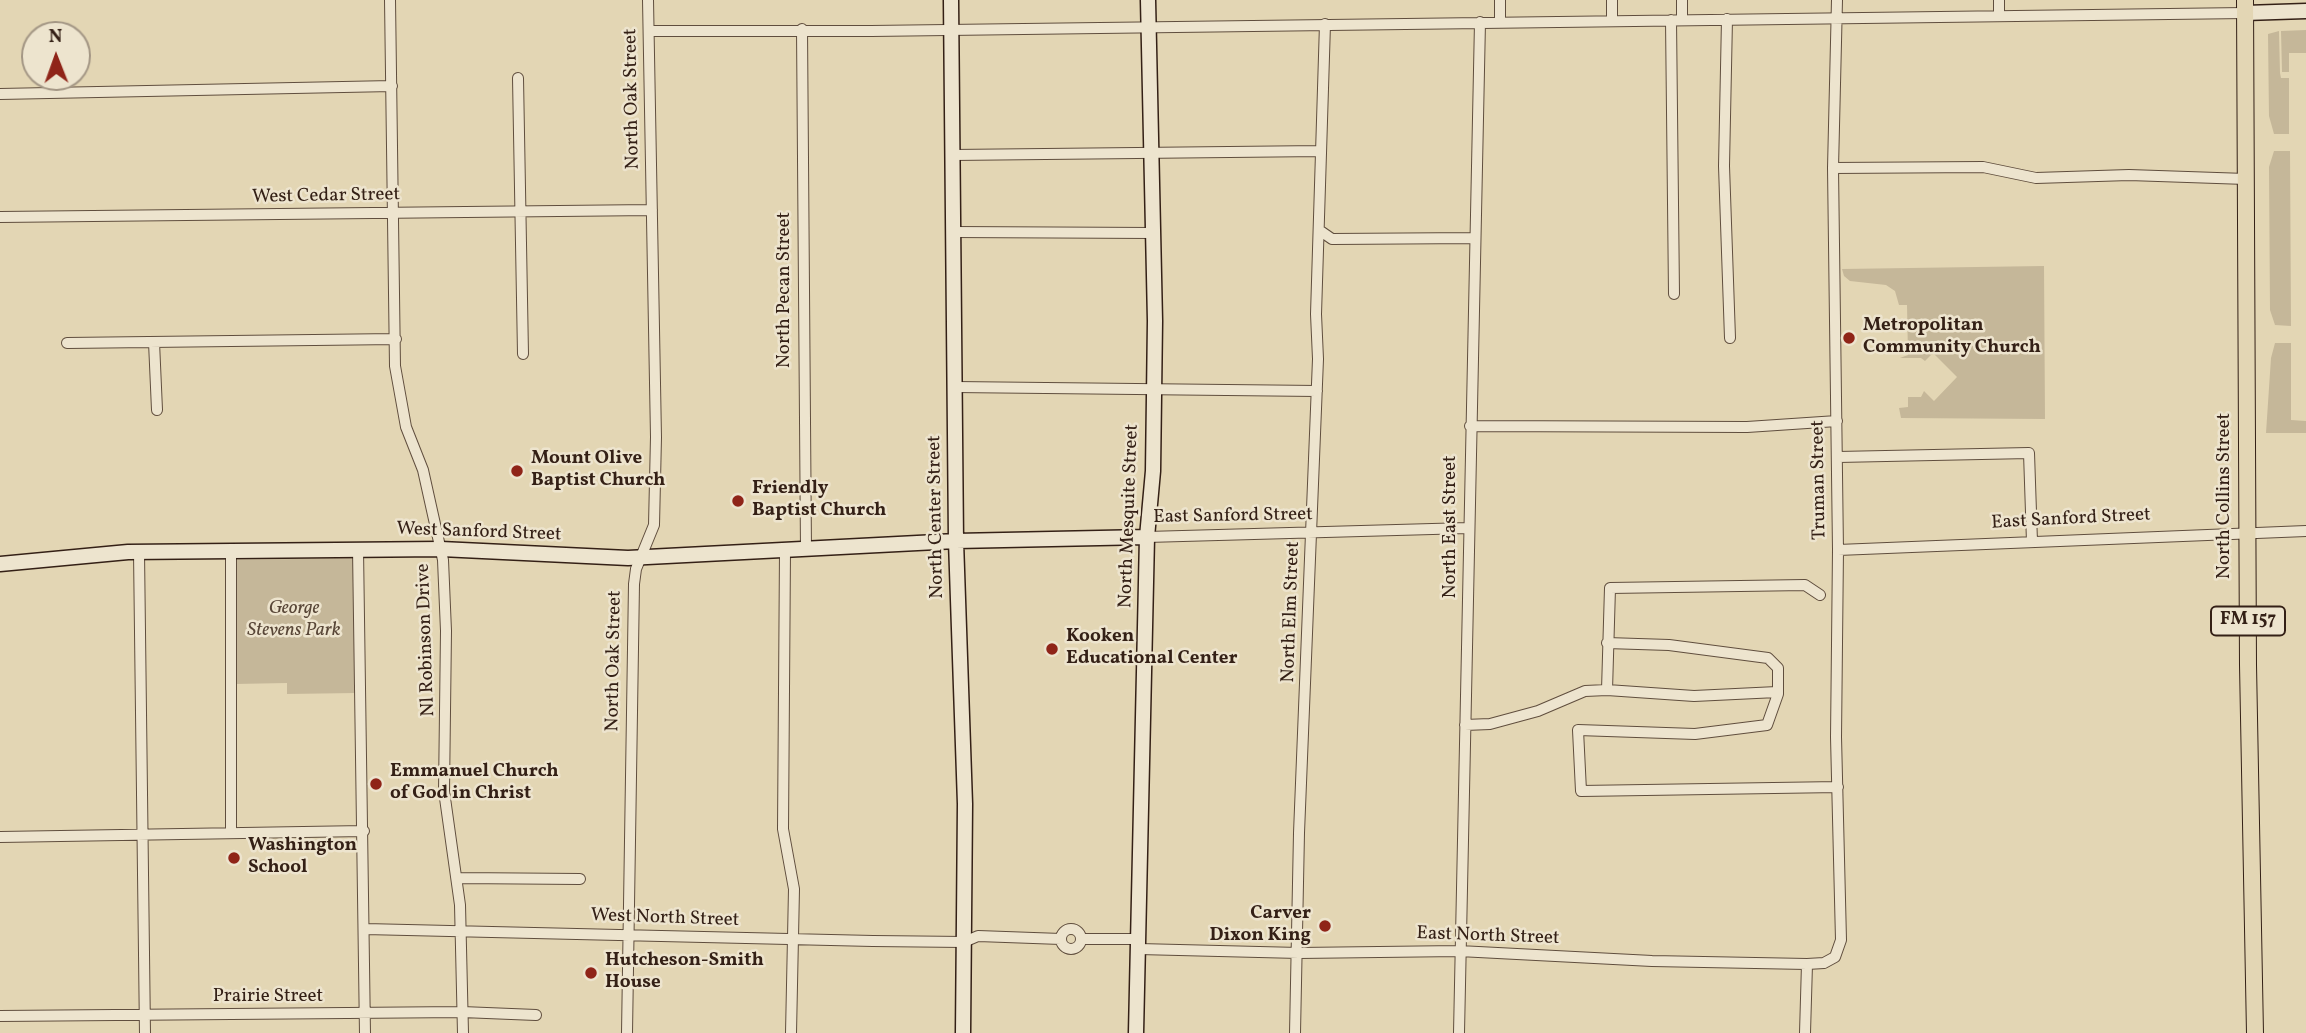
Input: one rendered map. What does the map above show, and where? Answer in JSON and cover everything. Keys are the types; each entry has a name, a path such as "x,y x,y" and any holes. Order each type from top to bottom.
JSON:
{"main road":[{"name":"North Center Street","path":"951,0 956,541 965,804 963,1033"},
{"name":"North Mesquite Street","path":"1136,1033 1147,537 1153,471 1153,233 1148,0"},
{"path":"2245,6 2306,11"},
{"name":"North Collins Street","path":"2245,6 2247,531 2255,1033"},
{"name":"East Sanford Street","path":"956,541 1147,537"},
{"name":"West Sanford Street","path":"0,564 96,553 231,551 441,549 628,558 956,541"}],"street":[{"name":"Nl Robinson Drive","path":"390,0 397,384 407,427 423,470 441,549 447,644 444,791 458,878 463,1033"},
{"name":"North Oak Street","path":"627,1033 634,584 654,525 648,0"},
{"path":"1500,0 1500,22"},
{"path":"1612,0 1612,21"},
{"path":"1682,0 1682,20"},
{"name":"Truman Street","path":"1835,957 1842,940 1838,787 1838,457 1833,168 1837,0"},
{"path":"1999,0 1999,16"},
{"path":"649,31 1999,16 2245,6"},
{"path":"1727,19 1724,166 1730,338"},
{"path":"1671,20 1674,295"},
{"name":"North East Street","path":"1459,1033 1480,22"},
{"name":"North Elm Street","path":"1295,1033 1299,833 1317,391 1325,24"},
{"name":"North Pecan Street","path":"802,29 806,550"},
{"path":"518,78 523,354"},
{"path":"0,94 392,86"},
{"path":"953,155 1321,151"},
{"path":"1833,168 1983,167 2036,178 2129,175 2246,179"},
{"name":"West Cedar Street","path":"0,217 652,210"},
{"path":"1319,230 1332,239 1475,238"},
{"path":"953,232 1153,233"},
{"path":"67,343 396,339"},
{"path":"154,342 157,410"},
{"path":"955,387 1317,391"},
{"path":"1470,426 1747,427 1836,421"},
{"path":"1838,457 2029,453 2032,542"},
{"name":"East Sanford Street","path":"1147,537 1312,535 1468,528"},
{"name":"East Sanford Street","path":"1838,551 2247,531 2306,531"},
{"path":"358,550 365,1033"},
{"path":"230,832 231,551"},
{"path":"785,551 783,829 794,889 791,1033"},
{"path":"139,552 145,1033"},
{"path":"1607,690 1609,588 1805,585 1820,595"},
{"path":"1607,643 1669,645 1768,658 1778,668 1777,692 1767,725 1695,734 1578,730 1581,791 1838,787"},
{"path":"1465,725 1489,724 1538,711 1585,691 1694,696 1777,692"},
{"path":"0,837 364,831"},
{"path":"458,878 580,879"},
{"name":"East North Street","path":"964,942 978,936 1061,939 1064,931 1070,928 1077,930 1082,939 1298,953 1459,951 1807,964 1824,963 1835,957"},
{"name":"West North Street","path":"365,929 964,942"},
{"path":"1805,1033 1807,964"},
{"name":"Prairie Street","path":"0,1016 462,1012 536,1015"}],"green space":[{"path":"2306,30 2306,53 2289,53 2289,72 2282,72 2281,31"},
{"path":"2279,31 2281,78 2289,78 2289,134 2274,134 2269,116 2268,34"},
{"path":"2274,151 2290,151 2291,326 2275,325 2270,310 2269,167"},
{"path":"2044,266 2045,419 1901,418 1899,408 1908,407 1908,397 1921,397 1924,391 1934,401 1957,377 1933,353 1925,361 1921,358 1900,358 1908,355 1907,305 1899,305 1895,291 1886,285 1850,281 1844,276 1842,269"},
{"path":"2275,343 2291,343 2291,420 2306,421 2306,433 2266,433 2271,358"},
{"name":"George Stevens Park","path":"354,558 356,693 287,694 287,683 235,684 233,560"}],"place":[{"name":"Metropolitan Community Church","path":"1849,338"},
{"name":"Mount Olive Baptist Church","path":"517,471"},
{"name":"Friendly Baptist Church","path":"738,501"},
{"name":"Kooken Educational Center","path":"1052,649"},
{"name":"Emmanuel Church of God in Christ","path":"376,784"},
{"name":"Washington School","path":"234,858"},
{"name":"Carver Dixon King","path":"1325,926"},
{"name":"Hutcheson-Smith House","path":"591,973"}]}
